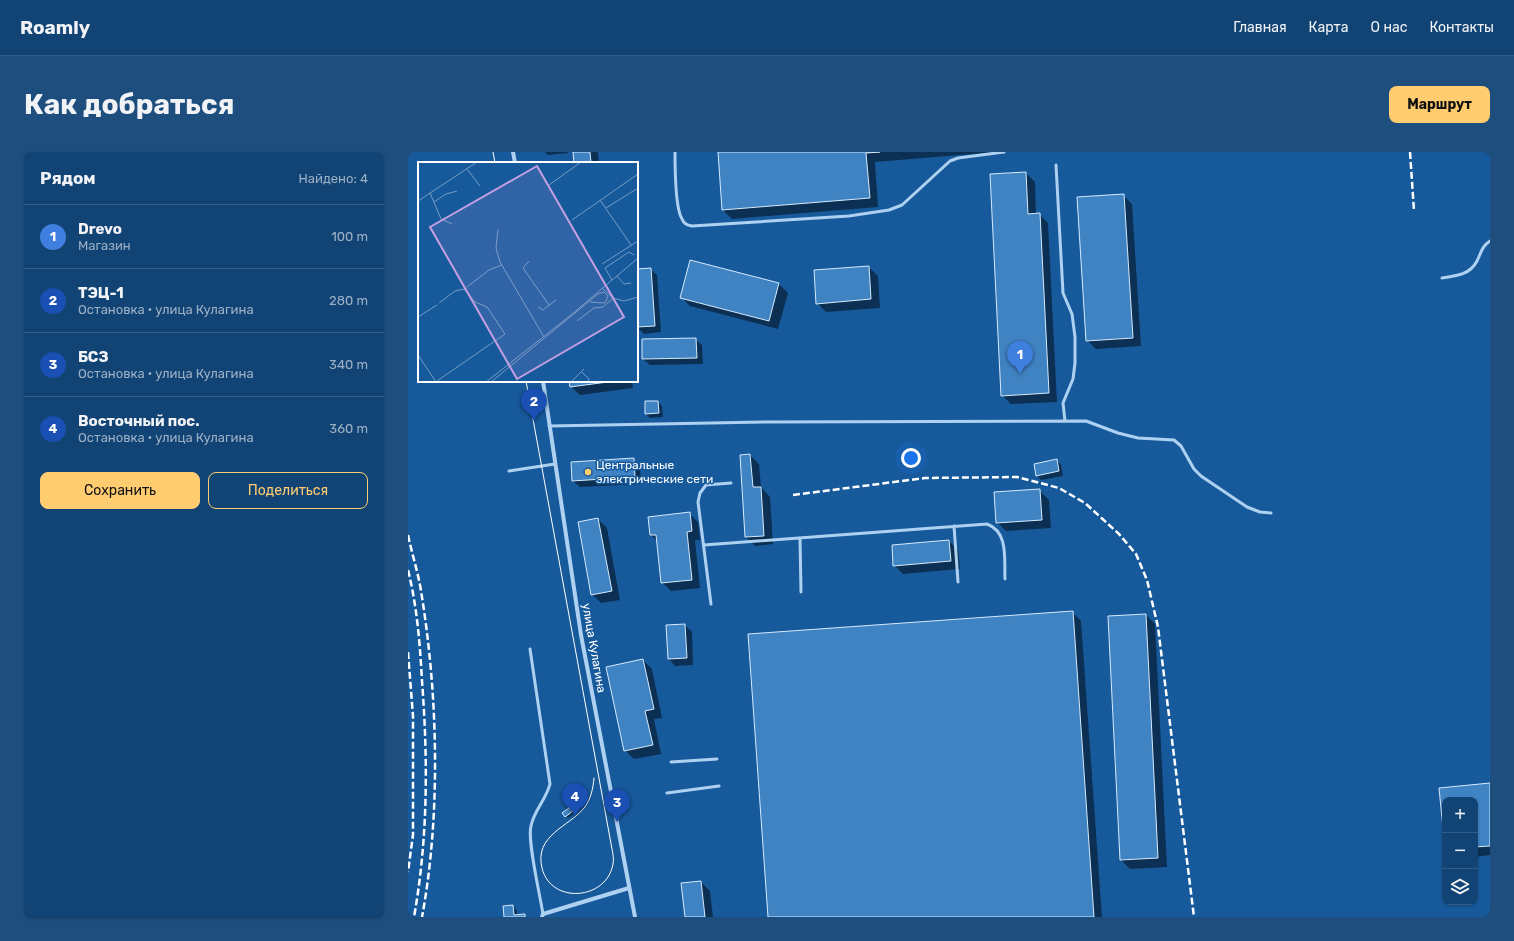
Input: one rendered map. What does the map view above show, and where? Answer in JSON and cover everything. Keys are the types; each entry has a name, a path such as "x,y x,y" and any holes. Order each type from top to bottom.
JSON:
{"street":[{"path":"513,152 515,162"},
{"name":"улица Кулагина","path":"543,382 581,635 635,917"},
{"path":"543,915 629,888"}],"lane":[{"path":"674,152 678,208 681,218 686,224 692,226 849,216 889,210 902,205 950,161 958,158 1004,152"},
{"path":"1056,165 1063,293 1072,314 1075,337 1075,363 1072,379 1062,403 1064,421"},
{"path":"1442,278 1463,274 1472,268 1477,262 1483,248 1490,241"},
{"path":"550,426 758,422 1086,421 1118,433 1138,438 1174,440 1181,446 1194,469 1201,476 1247,507 1260,512 1271,513"},
{"path":"510,471 555,464"},
{"path":"711,604 698,502 700,493 706,485 731,483"},
{"path":"704,545 987,524 998,530 1003,539 1005,579"},
{"path":"954,526 958,582"},
{"path":"800,538 801,592"},
{"path":"530,649 550,784 546,798 533,819 529,833 543,915"},
{"path":"671,762 717,759"},
{"path":"667,794 718,786"}],"building":[{"path":"573,152 590,152 591,162 574,162"},
{"path":"718,152 880,152 866,153 870,198 722,210"},
{"path":"1026,172 1028,214 1040,213 1049,393 1001,396 990,174"},
{"path":"1124,194 1133,338 1086,341 1077,197"},
{"path":"690,260 779,283 769,321 680,298"},
{"path":"869,266 871,299 816,304 814,270"},
{"path":"651,268 655,326 638,327 638,269"},
{"path":"696,338 697,358 642,359 642,339"},
{"path":"569,382 608,382 570,387"},
{"path":"645,401 658,401 659,413 645,414"},
{"path":"750,454 753,487 761,487 764,536 745,537 740,455"},
{"path":"634,458 635,477 572,481 571,462"},
{"path":"1057,459 1059,471 1036,476 1034,464"},
{"path":"1040,489 1042,520 996,523 994,492"},
{"path":"690,512 692,531 687,532 692,580 661,583 656,535 650,535 648,517"},
{"path":"598,518 612,591 591,595 578,522"},
{"path":"949,540 951,561 893,566 892,545"},
{"path":"1073,611 1094,917 768,917 748,634"},
{"path":"1146,614 1158,858 1120,860 1108,616"},
{"path":"685,624 687,658 668,659 666,625"},
{"path":"643,659 654,709 645,711 653,745 624,751 606,667"},
{"path":"1490,783 1490,846 1478,847 1478,797 1442,797 1442,818 1439,788"},
{"path":"573,805 576,809 565,817 562,813"},
{"path":"701,881 705,917 685,917 681,883"},
{"path":"513,905 514,915 525,914 525,917 504,917 503,906"}],"tram line":[{"path":"493,152 495,162"},
{"path":"526,382 613,856 613,864 609,876 601,885 590,891 579,893 567,892 556,888 547,880 542,868 541,857 543,847 554,833 585,807 589,800 594,778"}],"railway":[{"path":"1410,152 1414,211"},
{"path":"793,495 925,478 1017,477 1059,488 1085,503 1119,534 1136,554 1147,580 1158,627 1194,917"},
{"path":"408,535 421,591 427,630 434,713 435,796 428,878 422,917"},
{"path":"408,570 414,597 419,639 426,770 426,799 422,858 414,917"},
{"path":"408,652 413,716 413,835 408,872"}],"place":[{"name":"Drevo","path":"1020,374"},
{"name":"ТЭЦ-1","path":"534,421"},
{"name":"Центральные электрические сети","path":"588,472"},
{"name":"Восточный пос.","path":"575,816"},
{"name":"БСЗ","path":"617,822"}]}
